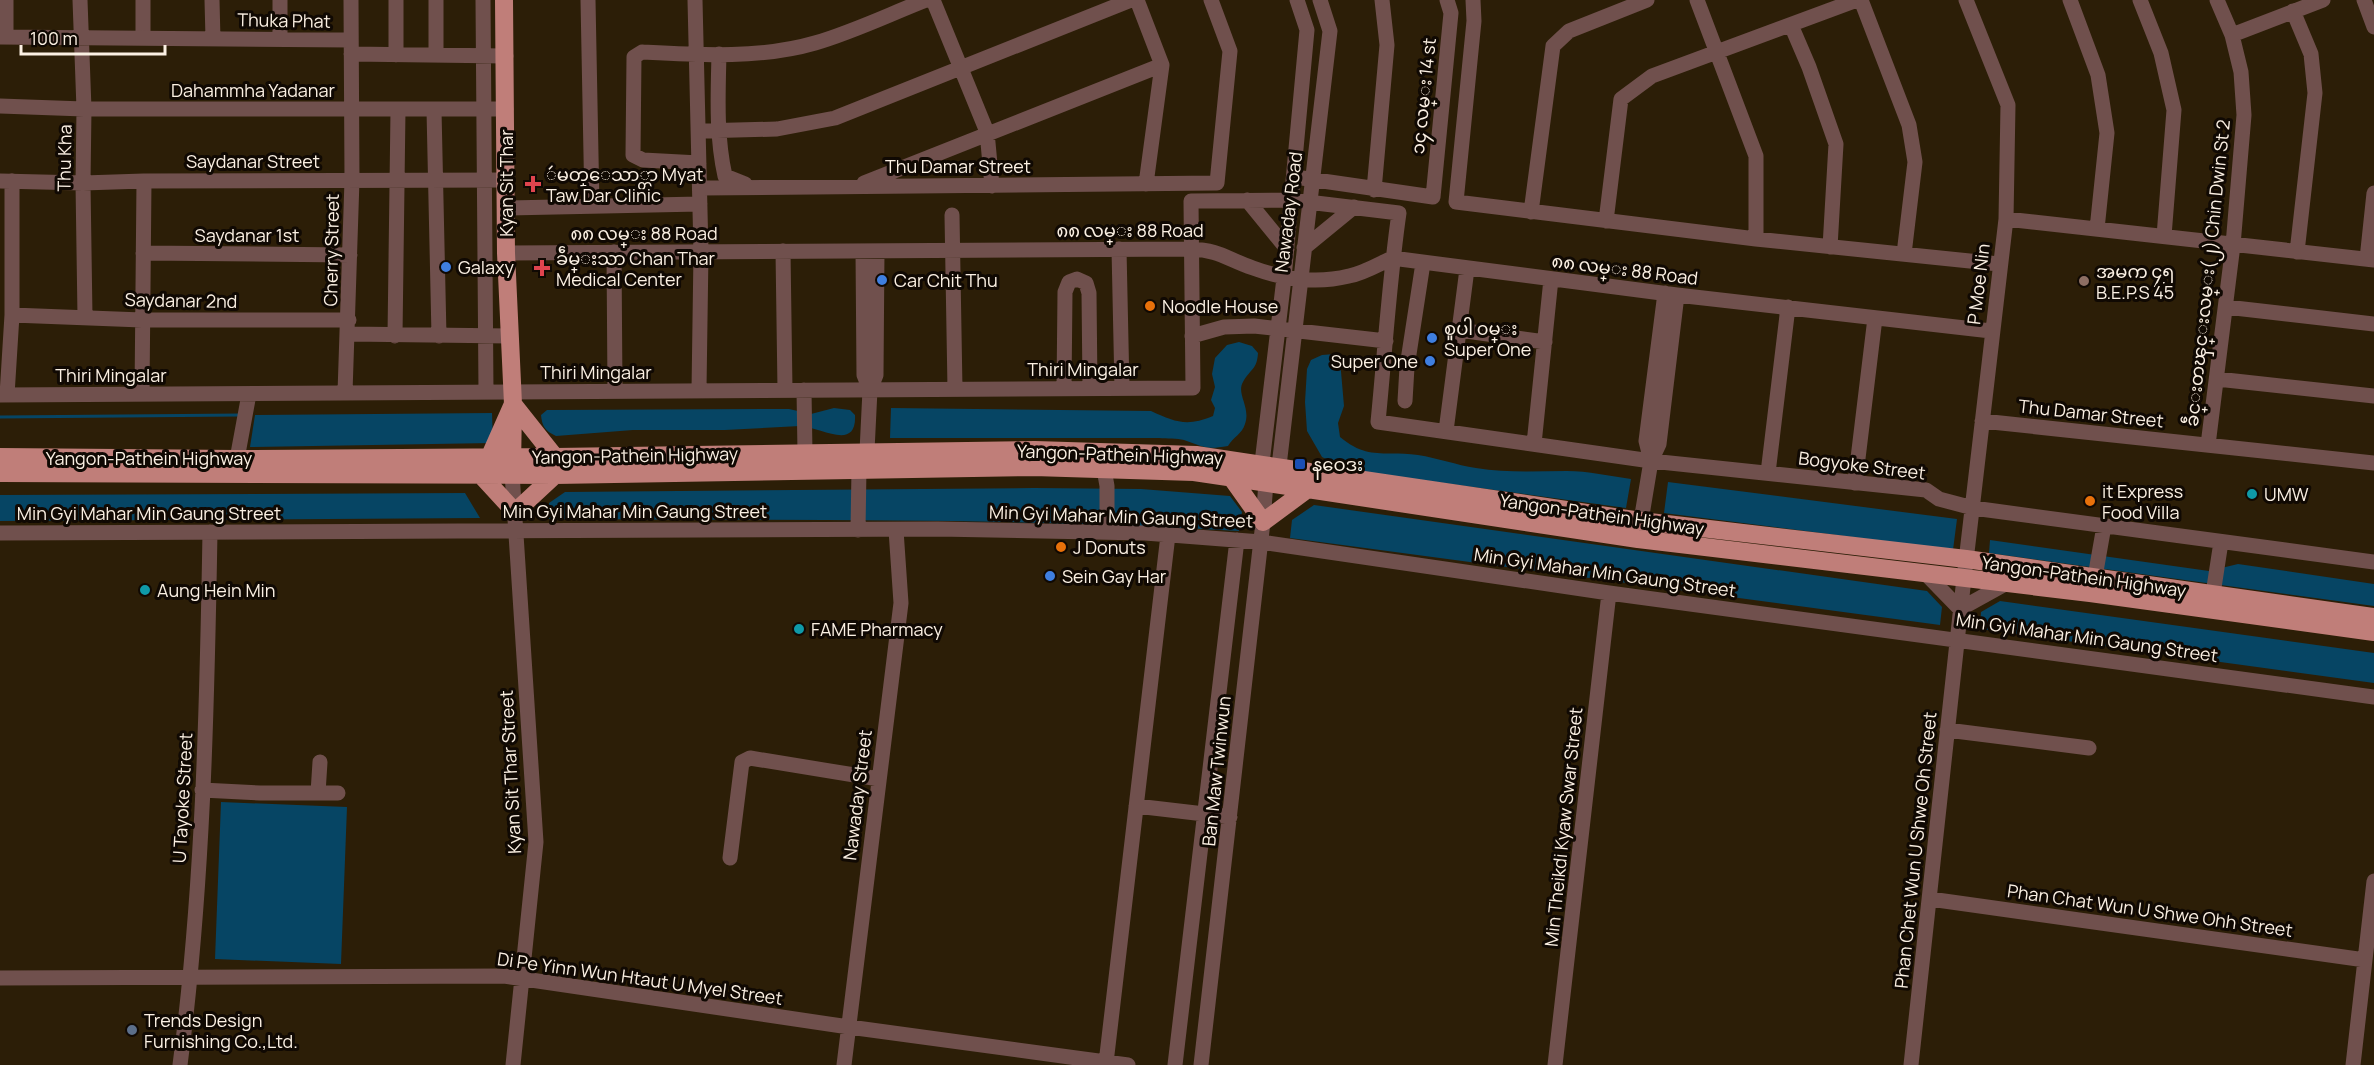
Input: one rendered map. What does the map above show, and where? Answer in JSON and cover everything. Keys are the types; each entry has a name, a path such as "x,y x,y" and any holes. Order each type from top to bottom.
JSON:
{"main road":[{"name":"Kyan Sit Thar","path":"504,0 512,465"},
{"path":"490,456 512,398"},
{"path":"479,473 515,512 555,466 512,398"},
{"name":"Yangon-Pathein Highway","path":"555,466 867,451 1035,450 1196,455 1270,465 1640,530 1966,559 2214,591 2374,617"},
{"name":"Yangon-Pathein Highway","path":"0,457 237,459 490,456 512,465"},
{"name":"Yangon-Pathein Highway","path":"0,473 479,473 512,465 859,478 1106,478 1194,472 1640,530 1925,573 2374,632"},
{"path":"1231,477 1263,522 1309,488"}],"street":[{"path":"3,37 6,0"},
{"name":"Thu Kha","path":"80,0 84,109 85,317"},
{"path":"143,0 143,38"},
{"path":"212,0 213,39"},
{"path":"280,0 280,39"},
{"name":"Cherry Street","path":"345,393 349,327 352,180 351,0"},
{"path":"396,0 396,55"},
{"path":"436,0 436,55"},
{"path":"483,0 486,392"},
{"path":"588,0 592,206"},
{"path":"695,0 701,252 699,390"},
{"path":"699,163 643,160 633,155 634,57 642,52 697,55 764,52 815,44 926,0"},
{"path":"933,0 987,132 992,186"},
{"path":"699,131 777,129 835,118 1131,0"},
{"path":"1137,0 1162,64 1146,184"},
{"name":"Thu Damar Street","path":"700,188 1217,183 1230,51 1210,0"},
{"name":"Nawaday Road","path":"1270,465 1278,328 1307,30 1297,0"},
{"name":"Nawaday Road","path":"1270,465 1294,330 1330,31 1320,0"},
{"path":"1293,177 1312,178 1374,190 1387,45 1382,0"},
{"name":"၁၄ လမ္း 14 st","path":"1374,190 1433,197 1451,13 1447,0"},
{"path":"1473,0 1474,21 1456,202 1756,239 1999,264"},
{"path":"1531,212 1553,46 1569,32 1647,0"},
{"path":"1697,0 1756,156 1756,239"},
{"path":"1606,221 1621,99 1652,76 1859,0 1909,124 1915,162 1904,254"},
{"name":"P Moe Nin","path":"1960,609 2006,219 2008,105 1966,0"},
{"path":"2070,0 2098,75 2107,133 2097,229"},
{"path":"2140,0 2162,53 2174,110 2164,236"},
{"name":"ခဵင္းတၾင္းလမ္း(၂) Chin Dwin St 2","path":"2208,445 2233,245 2244,115 2241,72 2232,35 2217,0"},
{"path":"2232,35 2323,0"},
{"path":"2364,0 2374,27"},
{"path":"2293,11 2311,54 2315,93 2297,252"},
{"path":"1791,25 1809,67 1836,144 1830,247"},
{"name":"Thuka Phat","path":"3,37 280,39 396,55 506,56"},
{"path":"719,54 718,130 725,176 758,187"},
{"path":"856,186 1162,64"},
{"name":"Dahammha Yadanar","path":"0,106 84,109 506,109"},
{"path":"395,336 398,110"},
{"path":"434,110 439,336"},
{"name":"Saydanar Street","path":"6,181 83,183 506,180"},
{"path":"4,395 12,315 5,252 6,181"},
{"path":"142,394 144,181"},
{"path":"2006,219 2370,260 2374,193"},
{"path":"1247,200 1287,249"},
{"path":"1247,200 1309,201 1399,213 1392,258 1392,284 1386,341 1278,328 1224,327 1192,336 1191,201 1247,200"},
{"path":"507,208 700,204"},
{"path":"1304,248 1354,207"},
{"path":"952,215 955,389"},
{"path":"1119,249 1122,388"},
{"name":"၈၈ လမ္း 88 Road","path":"507,253 1191,249 1212,250 1251,268 1284,278 1300,280 1350,276 1392,258 1671,294 1991,331"},
{"path":"783,251 785,390"},
{"path":"867,451 870,390 864,375 870,316 870,251"},
{"path":"614,252 615,391"},
{"name":"Saydanar 1st","path":"143,254 350,255"},
{"path":"1405,401 1407,367 1423,263"},
{"path":"1446,431 1467,269"},
{"path":"1064,388 1065,292 1069,282 1077,279 1086,283 1089,293 1090,388"},
{"path":"1534,444 1551,279"},
{"path":"1640,530 1651,461 1646,441 1671,294"},
{"path":"2226,307 2374,324"},
{"path":"1768,473 1788,308"},
{"name":"Saydanar 2nd","path":"12,315 349,327 395,336 510,336"},
{"path":"1855,483 1875,318"},
{"path":"1460,330 1545,342"},
{"name":"Thiri Mingalar","path":"4,395 486,392 512,398 615,391 1193,388 1192,336"},
{"name":"Bogyoke Street","path":"1386,341 1378,422 1651,461 1926,490 1939,499 1973,508 2102,532 2220,548 2374,562"},
{"path":"2217,379 2374,396"},
{"path":"804,390 805,453"},
{"path":"237,459 249,394"},
{"name":"Thu Damar Street","path":"1982,421 2374,463"},
{"name":"Kyan Sit Thar Street","path":"512,465 514,531 536,842 513,1065"},
{"path":"1266,482 1270,465"},
{"path":"858,526 859,478"},
{"path":"1106,478 1107,530"},
{"name":"Ban Maw Twinwun","path":"1201,1065 1266,482"},
{"name":"Min Gyi Mahar Min Gaung Street","path":"0,533 514,531 858,526 896,530 1107,530 1261,542 1609,593 2374,697"},
{"name":"Nawaday Street","path":"844,1065 901,603 896,530"},
{"name":"U Tayoke Street","path":"180,1065 191,978 202,790 210,532"},
{"path":"2095,576 2102,532"},
{"path":"1106,1062 1168,535"},
{"path":"1175,1065 1237,540"},
{"path":"2214,591 2220,548"},
{"path":"1925,573 1960,609 2007,583"},
{"name":"Min Theikdi Kyaw Swar Street","path":"1555,1065 1609,593"},
{"name":"Phan Chet Wun U Shwe Oh Street","path":"1911,1065 1960,609"},
{"path":"1947,730 2089,748"},
{"path":"730,858 742,762 750,758 879,779"},
{"path":"318,793 320,762"},
{"path":"202,790 338,793"},
{"path":"1136,806 1230,817"},
{"path":"2353,1065 2374,881"},
{"name":"Phan Chat Wun U Shwe Ohh Street","path":"1930,899 2365,960"},
{"name":"Di Pe Yinn Wun Htaut U Myel Street","path":"0,978 504,976 849,1028 1128,1065"}],"water":[{"path":"1239,342 1252,346 1258,353 1255,366 1241,387 1246,412 1245,424 1228,446 1210,448 1181,439 1159,438 890,438 891,408 1151,411 1181,422 1204,419 1213,416 1215,408 1211,400 1215,387 1212,374 1215,358 1227,345"},
{"path":"1335,354 1340,360 1344,406 1338,423 1340,437 1350,444 1369,452 1418,455 1487,470 1575,471 1631,479 1626,508 1362,472 1340,466 1322,457 1307,431 1305,402 1307,369 1311,360 1322,355"},
{"path":"834,408 850,410 855,415 854,426 850,432 836,435 800,426 725,430 633,430 556,436 545,428 541,415 547,410 789,409 811,414"},
{"path":"492,413 493,443 250,447 255,415"},
{"path":"1668,482 1957,519 1953,550 1664,513"},
{"path":"1141,489 1230,496 1242,512 1239,531 980,522 548,519 549,503 565,492"},
{"path":"465,493 480,518 0,521 0,495"},
{"path":"1314,505 1927,591 1942,607 1940,625 1290,538 1292,520"},
{"path":"1990,540 2209,571 2238,564 2374,584 2374,606 1989,553"},
{"path":"2000,601 2374,653 2374,683 1980,629 1981,612"},
{"path":"221,802 347,807 341,964 215,959"}],"waterway":[{"path":"0,417 241,415"}],"place":[{"name":"ဴမတ္ေသာ္တာ Myat Taw Dar Clinic","path":"533,184"},
{"name":"Galaxy","path":"446,267"},
{"name":"ခဵမ္းသာ Chan Thar Medical Center","path":"542,268"},
{"name":"Car Chit Thu","path":"882,280"},
{"name":"အမက ၄၅ B.E.P.S 45","path":"2084,281"},
{"name":"Noodle House","path":"1150,306"},
{"name":"စူပါ ၀မ္း Super One","path":"1432,338"},
{"name":"Super One","path":"1430,361"},
{"name":"နဝေဒး","path":"1300,464"},
{"name":"UMW","path":"2252,494"},
{"name":"it Express Food Villa","path":"2090,501"},
{"name":"J Donuts","path":"1061,547"},
{"name":"Sein Gay Har","path":"1050,576"},
{"name":"Aung Hein Min","path":"145,590"},
{"name":"FAME Pharmacy","path":"799,629"},
{"name":"Trends Design Furnishing Co.,Ltd.","path":"132,1030"}]}
